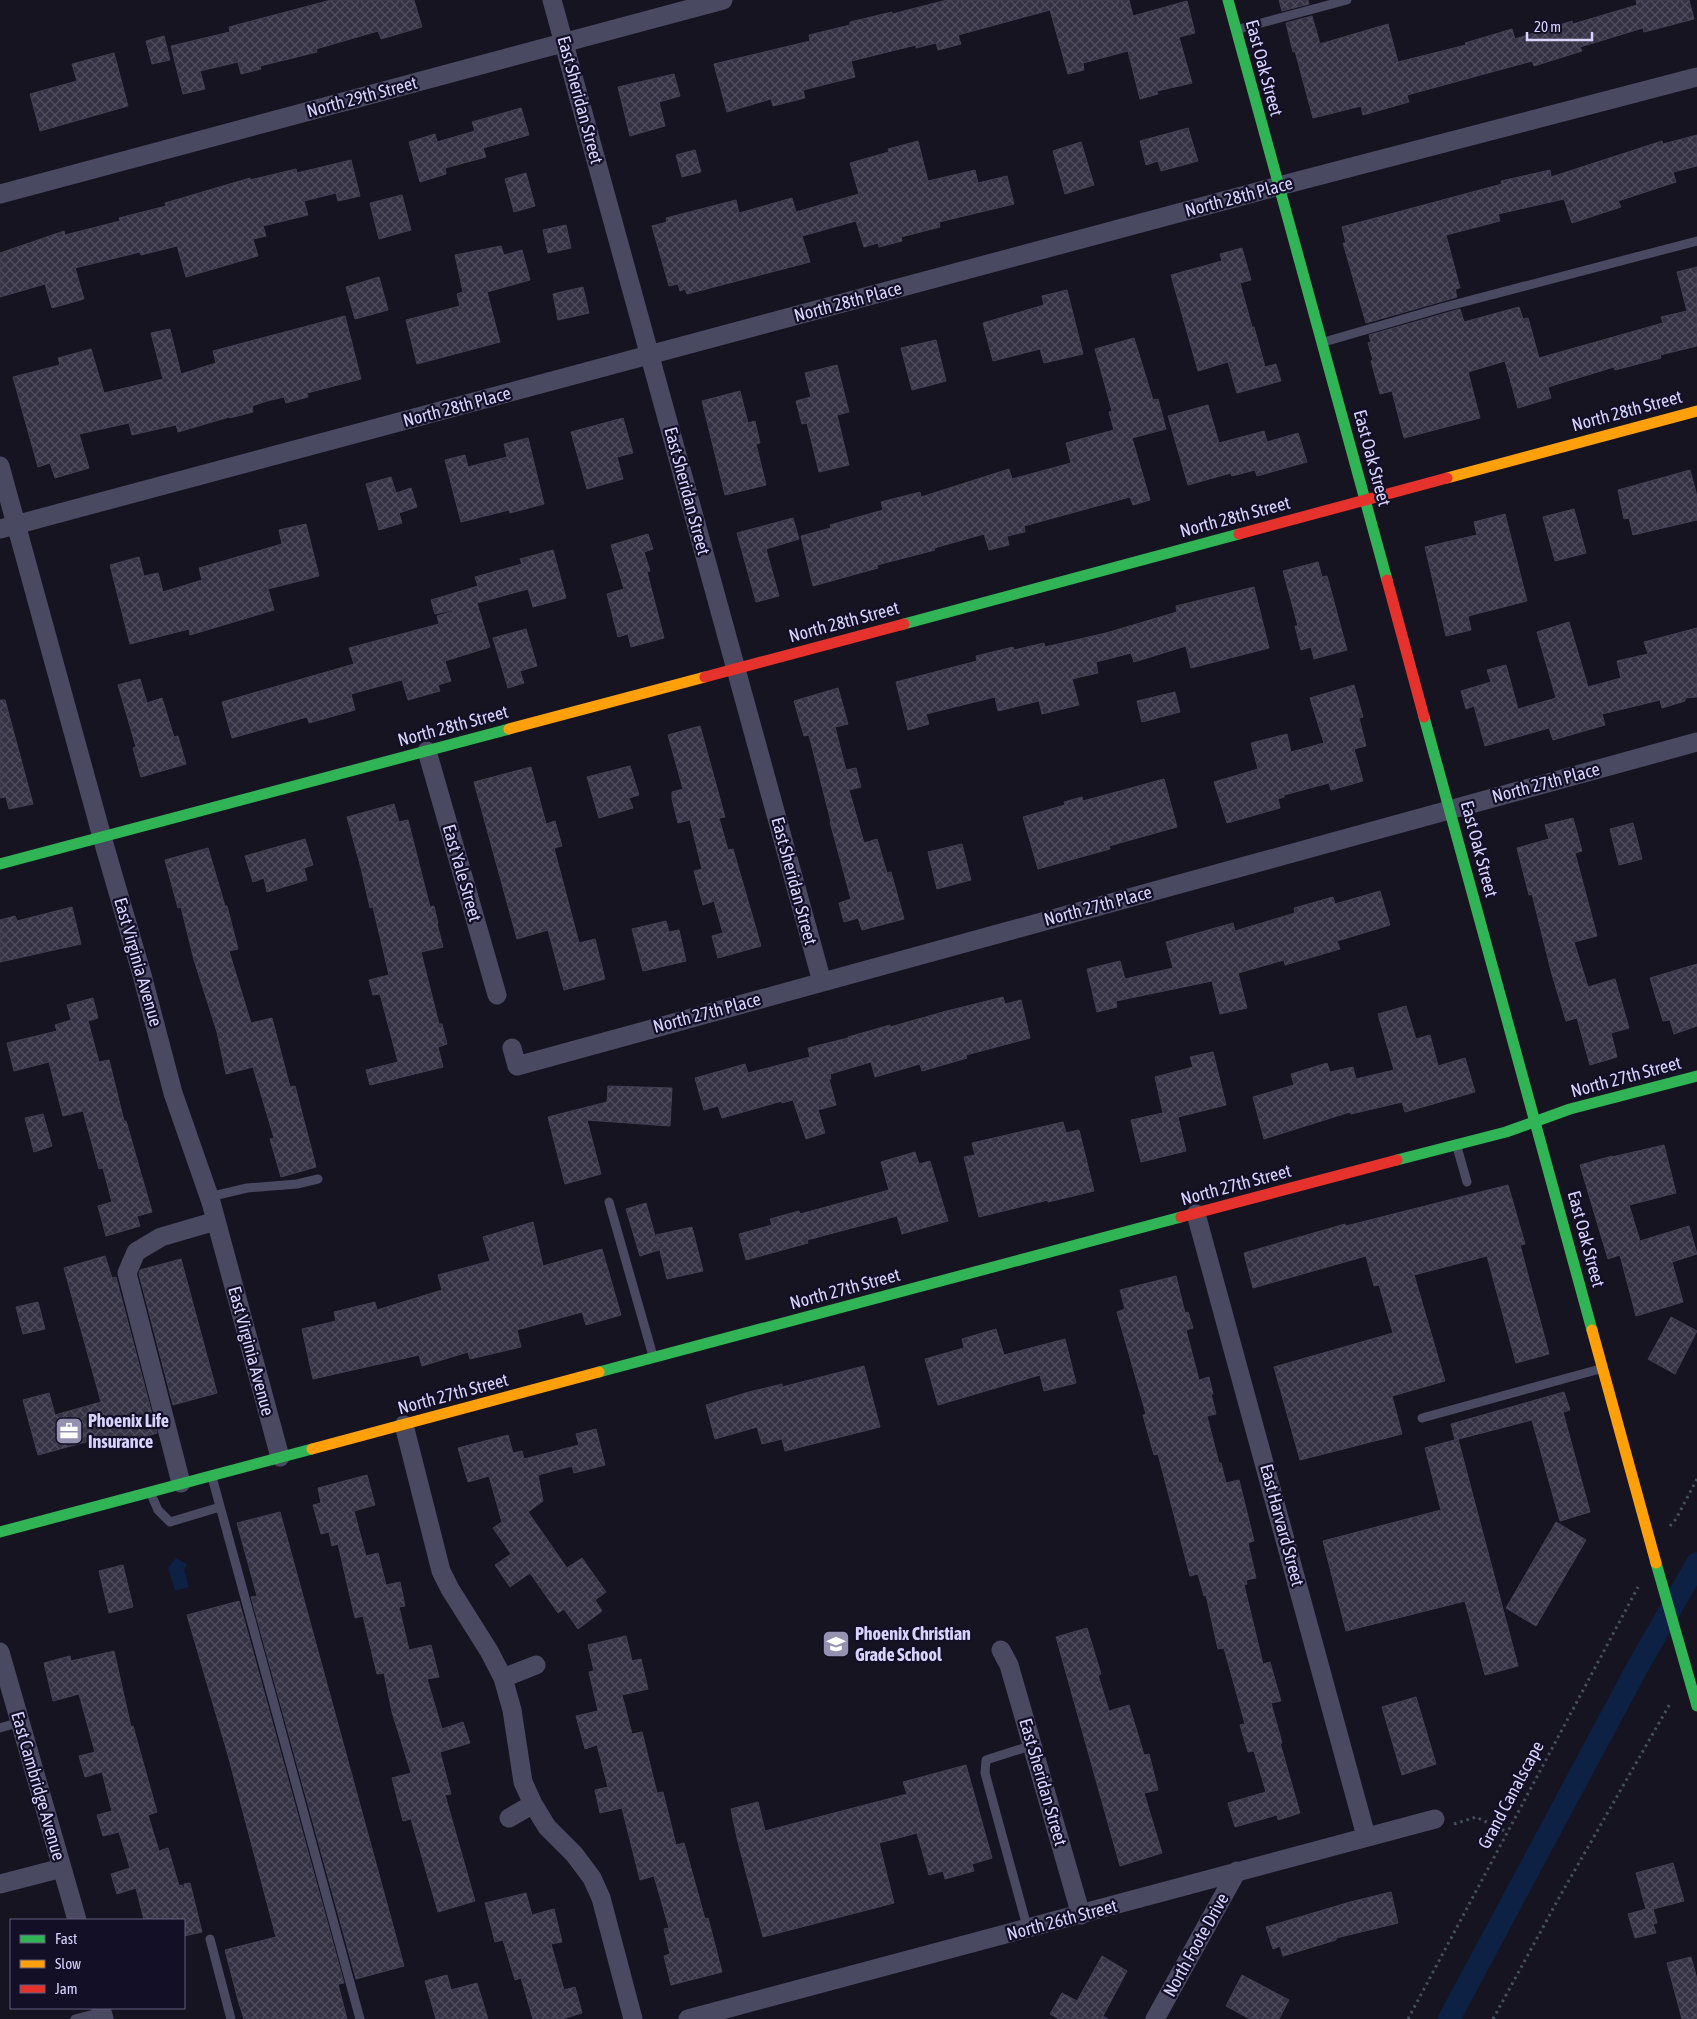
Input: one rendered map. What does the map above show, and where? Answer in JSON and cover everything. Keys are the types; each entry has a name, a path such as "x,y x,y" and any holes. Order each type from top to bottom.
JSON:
{"street":[{"name":"East Sheridan Street","path":"552,0 822,982"},
{"name":"North 29th Street","path":"0,194 723,0"},
{"name":"East Oak Street","path":"1228,0 1659,1574 1697,1706"},
{"name":"North 28th Place","path":"8,527 1279,186 1697,77"},
{"name":"North 28th Street","path":"0,864 1697,411"},
{"name":"East Virginia Avenue","path":"0,466 8,527 102,837 142,975 173,1093 209,1197 280,1457"},
{"name":"North 27th Place","path":"512,1048 517,1066 1697,742"},
{"name":"East Yale Street","path":"427,751 498,995"},
{"name":"North 27th Street","path":"0,1532 1506,1132 1570,1109 1697,1076"},
{"name":"East Harvard Street","path":"1196,1214 1366,1836"},
{"path":"181,1483 127,1273 136,1252 161,1237 216,1222"},
{"path":"404,1425 441,1571 450,1590 503,1678 512,1710 523,1782 533,1804 547,1827 574,1854 592,1878 601,1898 633,2019"},
{"name":"East Sheridan Street","path":"1001,1650 1009,1665 1081,1915"},
{"name":"East Cambridge Avenue","path":"0,1652 76,1919"},
{"path":"503,1678 536,1665"},
{"path":"509,1818 533,1804"},
{"name":"North 26th Street","path":"688,2019 1028,1930 1237,1871 1435,1819"},
{"path":"0,1884 62,1868"},
{"name":"North Foote Drive","path":"1155,2019 1237,1871"}],"lane":[{"path":"1236,30 1347,0"},
{"path":"1322,343 1442,308 1697,241"},
{"path":"1456,1144 1467,1182"},
{"path":"209,1197 247,1188 297,1184 318,1179"},
{"path":"610,1202 654,1358"},
{"path":"1422,1418 1603,1368"},
{"path":"211,1475 360,2019"},
{"path":"150,1492 158,1510 170,1522 220,1507"},
{"path":"0,1728 20,1722"},
{"path":"1028,1930 984,1773 986,1760 1033,1745"},
{"path":"210,1940 232,2019"},
{"path":"75,2019 102,2013"}],"path":[{"path":"1668,1527 1676,1519 1697,1479"},
{"name":"Grand Canalscape","path":"1408,2019 1639,1584"},
{"path":"1494,2019 1560,1896 1671,1702"},
{"path":"1435,1819 1446,1824 1476,1817 1507,1832"}],"water":[{"path":"176,1558 187,1564 184,1570 189,1587 175,1591 168,1568"}],"building":[{"path":"331,0 414,0 422,27 381,39 378,31 316,49 317,52 260,66 261,69 241,74 238,62 200,71 205,89 183,94 171,46 230,32 229,27"},
{"path":"947,0 1129,0 1133,16 1187,1 1195,33 1179,37 1192,83 1157,91 1158,94 1140,99 1128,51 1083,63 1084,70 1068,74 1050,10 958,35 961,44 938,50 936,43 916,48 916,45 851,61 855,77 803,90 805,98 773,106 771,99 727,112 714,64 810,41 809,35 850,25 850,22"},
{"path":"1279,0 1308,0 1309,4 1282,11"},
{"path":"1636,0 1689,0 1694,19 1644,32 1643,28 1580,47 1582,51 1534,66 1532,61 1407,95 1409,102 1363,115 1361,106 1313,118 1286,23 1312,16 1320,44 1388,24 1398,62 1466,45 1465,43 1512,29 1515,39 1572,21 1573,24 1637,5"},
{"path":"164,36 170,60 152,64 146,41"},
{"path":"114,53 128,106 40,131 30,94 77,81 72,64"},
{"path":"674,74 680,96 659,102 665,126 630,136 618,87"},
{"path":"521,108 529,135 483,148 486,157 445,168 446,174 420,182 409,142 435,134 437,142 475,131 472,122"},
{"path":"1188,128 1198,161 1161,171 1158,161 1146,165 1140,141"},
{"path":"1697,135 1697,166 1673,172 1676,182 1618,201 1621,207 1572,223 1564,199 1498,214 1500,221 1446,235 1460,288 1455,289 1457,297 1366,323 1343,243 1346,243 1342,227 1502,184 1501,181 1550,170 1551,177 1662,141 1663,144"},
{"path":"918,141 928,181 975,170 978,183 1007,176 1014,204 939,222 940,227 901,237 902,241 879,247 878,243 864,247 856,221 802,236 810,262 687,294 685,289 680,291 678,284 669,286 652,226 667,222 666,218 736,200 739,213 792,198 796,212 859,194 850,163 889,152 888,149"},
{"path":"1081,142 1094,185 1065,194 1053,151"},
{"path":"695,150 701,172 682,177 676,155"},
{"path":"351,160 360,196 338,201 336,193 304,201 308,215 263,226 266,236 253,239 258,256 186,277 177,246 141,255 140,252 75,268 84,299 52,308 45,284 0,297 0,253 64,231 65,235 120,221 119,218 166,206 165,203 250,178 250,180 296,169 297,173"},
{"path":"526,173 535,206 514,212 505,179"},
{"path":"402,195 411,230 379,239 370,203"},
{"path":"566,225 571,248 548,253 543,230"},
{"path":"501,246 504,255 522,250 530,280 487,292 500,342 417,364 406,320 460,306 457,294 463,292 455,255"},
{"path":"1242,248 1251,280 1240,283 1252,327 1254,327 1265,367 1276,364 1281,381 1237,393 1228,362 1198,371 1171,275 1222,261 1220,254"},
{"path":"1697,267 1697,346 1660,355 1661,358 1615,370 1614,367 1548,387 1551,398 1518,408 1505,361 1468,372 1480,418 1404,438 1392,391 1380,394 1371,361 1373,360 1368,343 1371,342 1369,335 1460,309 1464,322 1519,307 1523,319 1528,318 1539,358 1663,323 1661,317 1687,311 1677,272"},
{"path":"379,277 388,310 355,319 346,287"},
{"path":"583,287 589,313 558,320 553,294"},
{"path":"1067,290 1083,354 1044,363 1040,349 993,361 983,323 1044,305 1042,296"},
{"path":"345,316 361,379 307,393 308,397 286,403 284,397 267,401 252,406 253,412 178,432 176,425 132,435 129,423 79,434 89,468 55,478 50,463 38,467 13,377 60,365 58,358 91,349 104,393 163,379 151,333 170,329 181,374 216,363 213,351"},
{"path":"1134,338 1153,400 1158,399 1166,429 1132,438 1150,500 1133,505 1130,497 1024,526 1025,532 1007,536 1009,545 989,550 984,534 934,548 935,550 877,565 878,568 813,586 801,536 831,528 830,525 883,510 881,502 920,492 921,497 1009,469 1012,479 1071,463 1066,443 1114,430 1109,412 1112,411 1095,349"},
{"path":"936,340 946,381 912,390 901,348"},
{"path":"837,365 849,412 837,415 849,465 819,472 807,423 802,424 796,401 811,397 805,373"},
{"path":"740,391 748,423 755,421 760,443 756,444 766,485 725,495 702,401"},
{"path":"1208,405 1219,443 1264,431 1267,442 1298,433 1307,462 1257,476 1255,470 1232,476 1231,473 1188,485 1168,416"},
{"path":"623,418 633,453 617,457 623,479 587,489 571,432"},
{"path":"528,438 544,504 510,513 509,510 461,522 445,460 465,455 468,467 507,457 504,444"},
{"path":"1690,470 1697,496 1697,520 1633,535 1629,518 1624,519 1618,490"},
{"path":"391,477 396,493 411,488 417,507 399,513 402,523 379,530 366,484"},
{"path":"1574,509 1586,553 1555,561 1543,517"},
{"path":"1505,514 1527,601 1468,616 1471,630 1446,636 1425,547 1477,535 1474,522"},
{"path":"793,518 799,539 766,549 779,596 756,602 737,533"},
{"path":"306,524 319,576 268,589 274,610 190,635 189,629 130,644 110,565 139,557 144,576 158,573 163,592 202,580 199,568 282,544 279,530"},
{"path":"648,534 653,549 644,552 650,571 647,572 664,638 631,647 628,634 618,637 607,594 624,589 611,545"},
{"path":"553,550 566,598 533,607 528,589 477,603 490,647 445,661 451,681 438,685 440,691 408,700 402,680 351,694 355,710 309,723 307,717 232,738 222,702 354,664 349,648 439,624 437,616 453,611 435,614 431,600 478,586 475,577 522,564 520,559"},
{"path":"1318,562 1322,577 1327,576 1347,650 1314,659 1311,647 1301,650 1295,626 1298,626 1283,571"},
{"path":"1254,587 1269,648 1191,668 1186,646 1134,662 1131,653 1096,662 1098,673 1072,679 1079,705 1042,714 1039,701 998,711 995,697 926,714 929,724 908,730 896,682 977,661 976,656 1013,647 1014,650 1044,643 1045,647 1106,633 1177,612 1176,606"},
{"path":"1569,622 1588,687 1621,678 1617,661 1648,654 1644,642 1697,628 1697,697 1685,698 1685,701 1662,708 1660,700 1602,714 1605,725 1553,740 1549,728 1485,746 1474,706 1466,709 1461,691 1491,682 1487,670 1506,665 1518,709 1556,698 1537,632"},
{"path":"526,629 537,666 520,671 524,683 508,688 493,638"},
{"path":"140,679 147,703 162,698 174,737 178,736 186,764 141,777 133,748 136,747 118,685"},
{"path":"1354,685 1363,717 1359,718 1366,746 1354,749 1363,781 1331,790 1329,783 1284,795 1284,797 1278,799 1280,808 1227,823 1214,782 1258,769 1251,743 1287,734 1291,752 1324,743 1310,698"},
{"path":"838,688 848,724 835,727 846,770 856,768 861,787 849,790 864,843 877,839 887,873 891,872 904,919 862,930 858,918 844,922 839,903 851,899 809,735 804,736 794,701"},
{"path":"1175,692 1180,712 1142,722 1137,701"},
{"path":"0,700 5,700 33,804 9,809 6,797 0,798"},
{"path":"700,726 725,817 719,818 728,850 733,849 761,946 718,958 712,936 723,933 714,901 703,905 694,871 702,869 690,820 678,823 672,799 672,792 683,789 668,735"},
{"path":"630,766 639,795 629,798 633,808 599,818 587,777"},
{"path":"531,767 546,824 555,821 562,846 554,848 579,943 595,939 605,979 564,990 548,930 517,939 474,782"},
{"path":"1164,779 1177,827 1109,846 1110,849 1038,869 1023,817 1065,805 1064,802 1082,797 1083,801"},
{"path":"394,804 399,822 408,820 430,907 434,906 438,923 443,947 421,952 439,1024 442,1024 447,1044 438,1047 443,1067 370,1085 366,1070 398,1062 380,994 373,995 369,980 389,975 373,907 370,908 347,817"},
{"path":"1573,818 1582,851 1575,853 1597,936 1574,942 1588,987 1615,979 1629,1028 1611,1033 1617,1057 1590,1065 1577,1018 1566,1021 1551,971 1532,894 1529,895 1517,848 1549,839 1545,825"},
{"path":"1633,823 1642,859 1619,865 1610,829"},
{"path":"305,839 313,865 304,868 307,880 267,892 264,878 253,882 245,856"},
{"path":"962,844 971,880 937,889 928,852"},
{"path":"208,848 225,906 227,906 238,949 229,951 251,1023 272,1018 290,1087 295,1086 316,1167 281,1177 270,1139 274,1138 253,1067 226,1074 217,1032 194,960 181,907 178,908 165,860"},
{"path":"1380,891 1390,925 1337,941 1340,949 1285,965 1284,960 1238,973 1247,1008 1220,1014 1212,981 1116,1001 1117,1007 1097,1012 1087,969 1120,961 1125,979 1173,968 1166,942 1233,923 1235,931 1295,913 1294,908 1333,897 1335,904"},
{"path":"72,907 81,944 0,962 0,920 15,916 17,921"},
{"path":"666,921 669,932 679,930 686,961 643,971 632,929"},
{"path":"1697,964 1697,1026 1674,1034 1670,1020 1663,1021 1650,978"},
{"path":"1003,997 1005,1004 1021,1000 1030,1038 966,1055 967,1058 922,1071 920,1064 875,1077 871,1062 830,1074 831,1079 829,1079 836,1105 818,1110 825,1133 806,1139 793,1100 782,1103 782,1101 722,1118 718,1106 704,1110 695,1078 745,1064 748,1073 810,1057 808,1048 890,1025 890,1027"},
{"path":"93,998 98,1018 88,1021 99,1062 109,1060 124,1121 126,1121 152,1212 137,1216 140,1226 106,1236 98,1206 112,1202 103,1168 99,1169 83,1111 63,1116 49,1062 14,1071 7,1043 57,1031 55,1025 71,1020 67,1005"},
{"path":"1406,1006 1416,1039 1430,1035 1438,1066 1465,1058 1475,1092 1405,1112 1402,1102 1351,1114 1350,1112 1264,1139 1253,1097 1294,1085 1291,1074 1327,1063 1330,1072 1353,1067 1356,1079 1394,1070 1378,1014"},
{"path":"1213,1052 1226,1105 1178,1117 1186,1151 1141,1162 1131,1120 1163,1113 1155,1077 1193,1067 1190,1057"},
{"path":"608,1086 672,1088 670,1126 587,1120 601,1174 565,1184 548,1117 607,1102"},
{"path":"43,1114 52,1146 34,1152 25,1118"},
{"path":"1063,1122 1066,1133 1079,1130 1094,1191 979,1217 964,1157 975,1155 972,1143"},
{"path":"1664,1145 1676,1193 1629,1205 1640,1241 1689,1226 1697,1254 1672,1262 1683,1302 1636,1316 1620,1255 1608,1259 1580,1165"},
{"path":"915,1152 919,1164 930,1161 948,1221 902,1234 897,1216 807,1240 808,1243 746,1260 739,1234 772,1225 770,1219 799,1211 800,1214 889,1190 881,1162"},
{"path":"1508,1185 1525,1244 1520,1245 1549,1354 1516,1363 1487,1256 1414,1275 1445,1381 1392,1396 1402,1434 1300,1460 1274,1367 1393,1333 1379,1285 1374,1286 1366,1256 1253,1288 1244,1253 1345,1224 1346,1226"},
{"path":"646,1203 659,1250 640,1256 626,1209"},
{"path":"533,1222 543,1266 602,1249 621,1315 586,1325 582,1312 517,1330 521,1347 470,1359 468,1352 422,1366 419,1355 313,1379 302,1329 336,1321 334,1312 375,1302 377,1310 442,1290 438,1275 490,1261 483,1237"},
{"path":"692,1227 703,1271 667,1279 656,1235"},
{"path":"105,1256 112,1278 116,1277 157,1433 114,1446 111,1435 38,1455 23,1400 49,1393 55,1415 101,1402 64,1268"},
{"path":"181,1259 217,1393 173,1405 139,1274 140,1270"},
{"path":"1176,1276 1185,1313 1188,1312 1193,1328 1186,1330 1199,1380 1209,1377 1213,1394 1211,1394 1216,1414 1207,1416 1219,1463 1221,1463 1226,1483 1239,1480 1254,1541 1248,1543 1256,1578 1246,1580 1247,1584 1244,1585 1263,1664 1270,1662 1281,1701 1271,1703 1300,1813 1278,1820 1277,1815 1235,1827 1228,1803 1266,1792 1254,1751 1248,1752 1240,1725 1245,1724 1224,1648 1218,1649 1206,1595 1204,1596 1198,1574 1190,1576 1158,1454 1154,1455 1143,1415 1146,1414 1117,1312 1125,1309 1120,1290"},
{"path":"38,1302 45,1329 23,1334 16,1307"},
{"path":"1671,1317 1697,1331 1675,1374 1648,1359"},
{"path":"996,1329 1004,1355 1065,1339 1076,1383 1044,1391 1040,1375 938,1405 925,1359 964,1348 962,1339"},
{"path":"864,1366 880,1427 785,1451 782,1439 762,1444 757,1427 715,1439 706,1405 749,1392 782,1384 782,1387"},
{"path":"1564,1392 1570,1410 1563,1412 1590,1512 1560,1521 1532,1420 1455,1440 1451,1424"},
{"path":"596,1429 605,1465 574,1473 572,1466 538,1475 543,1501 528,1512 567,1568 582,1558 606,1592 595,1600 602,1611 578,1629 564,1609 558,1613 530,1573 510,1587 495,1565 511,1554 493,1528 502,1522 489,1476 468,1482 458,1448 508,1435 513,1453 522,1451 524,1459 579,1445 576,1434"},
{"path":"1458,1439 1518,1666 1485,1675 1465,1601 1346,1631 1323,1541 1441,1510 1425,1448"},
{"path":"367,1475 375,1505 354,1511 366,1556 378,1553 386,1585 400,1582 405,1606 399,1607 409,1650 431,1645 439,1677 427,1679 442,1729 463,1722 470,1743 440,1752 451,1794 445,1795 475,1901 438,1912 411,1819 403,1821 392,1778 411,1773 392,1712 384,1673 377,1674 363,1616 355,1618 338,1544 332,1546 329,1532 321,1534 313,1505 321,1503 318,1488"},
{"path":"280,1512 404,1966 356,1979 251,1597 257,1596 237,1523"},
{"path":"1556,1522 1586,1540 1536,1626 1506,1608"},
{"path":"123,1565 133,1607 109,1613 99,1571"},
{"path":"239,1601 344,1983 338,1984 347,2019 244,2019 225,1950 276,1937 228,1755 187,1615"},
{"path":"1087,1628 1101,1674 1098,1675 1109,1711 1129,1705 1144,1755 1149,1754 1158,1790 1144,1793 1162,1853 1120,1866 1056,1637"},
{"path":"626,1636 632,1661 641,1659 648,1689 622,1695 632,1734 642,1732 657,1793 663,1792 676,1845 684,1843 705,1919 708,1918 722,1972 671,1985 664,1956 670,1954 664,1929 669,1928 654,1876 640,1880 622,1808 600,1813 595,1790 608,1787 597,1745 585,1749 576,1716 598,1711 589,1672 594,1671 588,1645"},
{"path":"114,1651 131,1727 133,1726 157,1812 148,1815 159,1851 168,1848 179,1886 182,1885 184,1891 184,1884 190,1883 202,1932 185,1936 185,1919 144,1919 136,1888 117,1894 111,1874 130,1868 119,1832 103,1836 97,1815 112,1811 102,1772 85,1777 79,1756 95,1752 79,1694 53,1701 44,1663 70,1656 71,1661"},
{"path":"1416,1697 1436,1764 1402,1775 1382,1707"},
{"path":"966,1765 992,1858 972,1864 974,1871 945,1879 943,1871 929,1875 917,1833 879,1843 894,1903 763,1937 731,1809 758,1802 765,1831 907,1794 903,1782"},
{"path":"1673,1863 1684,1901 1653,1909 1657,1923 1653,1924 1656,1933 1635,1938 1628,1914 1646,1909 1636,1873"},
{"path":"1391,1892 1398,1923 1336,1938 1336,1940 1283,1956 1280,1946 1273,1949 1266,1927"},
{"path":"526,1893 532,1915 554,1909 562,1942 551,1944 564,1990 575,1987 582,2013 562,2019 533,2019 521,1978 515,1980 503,1940 495,1942 485,1903"},
{"path":"1102,1956 1127,1971 1103,2016 1108,2019 1059,2019 1050,2014 1062,1993 1077,2001"},
{"path":"1691,1957 1697,1979 1697,2019 1682,2019 1667,1963"},
{"path":"447,1975 451,1990 477,1983 488,2019 436,2019 425,1981"},
{"path":"1242,1975 1289,2000 1279,2019 1250,2019 1226,2006"}],"waterway":[{"path":"1449,2019 1637,1668 1697,1563"}],"traffic: fast":[{"path":"1228,0 1387,580"},
{"path":"904,624 1239,534"},
{"path":"1424,717 1592,1330"},
{"path":"0,864 509,729"},
{"path":"1397,1160 1506,1132 1570,1109 1697,1076"},
{"path":"599,1372 1181,1217"},
{"path":"0,1532 312,1449"},
{"path":"1656,1563 1697,1706"}],"traffic: slow":[{"path":"1447,478 1697,411"},
{"path":"509,729 705,677"},
{"path":"1592,1330 1656,1563"},
{"path":"312,1449 599,1372"}],"traffic: jam":[{"path":"1239,534 1447,478"},
{"path":"1387,580 1424,717"},
{"path":"705,677 904,624"},
{"path":"1181,1217 1397,1160"}],"place":[{"name":"Phoenix Life Insurance","path":"69,1431"},
{"name":"Phoenix Christian Grade School","path":"836,1644"}]}
